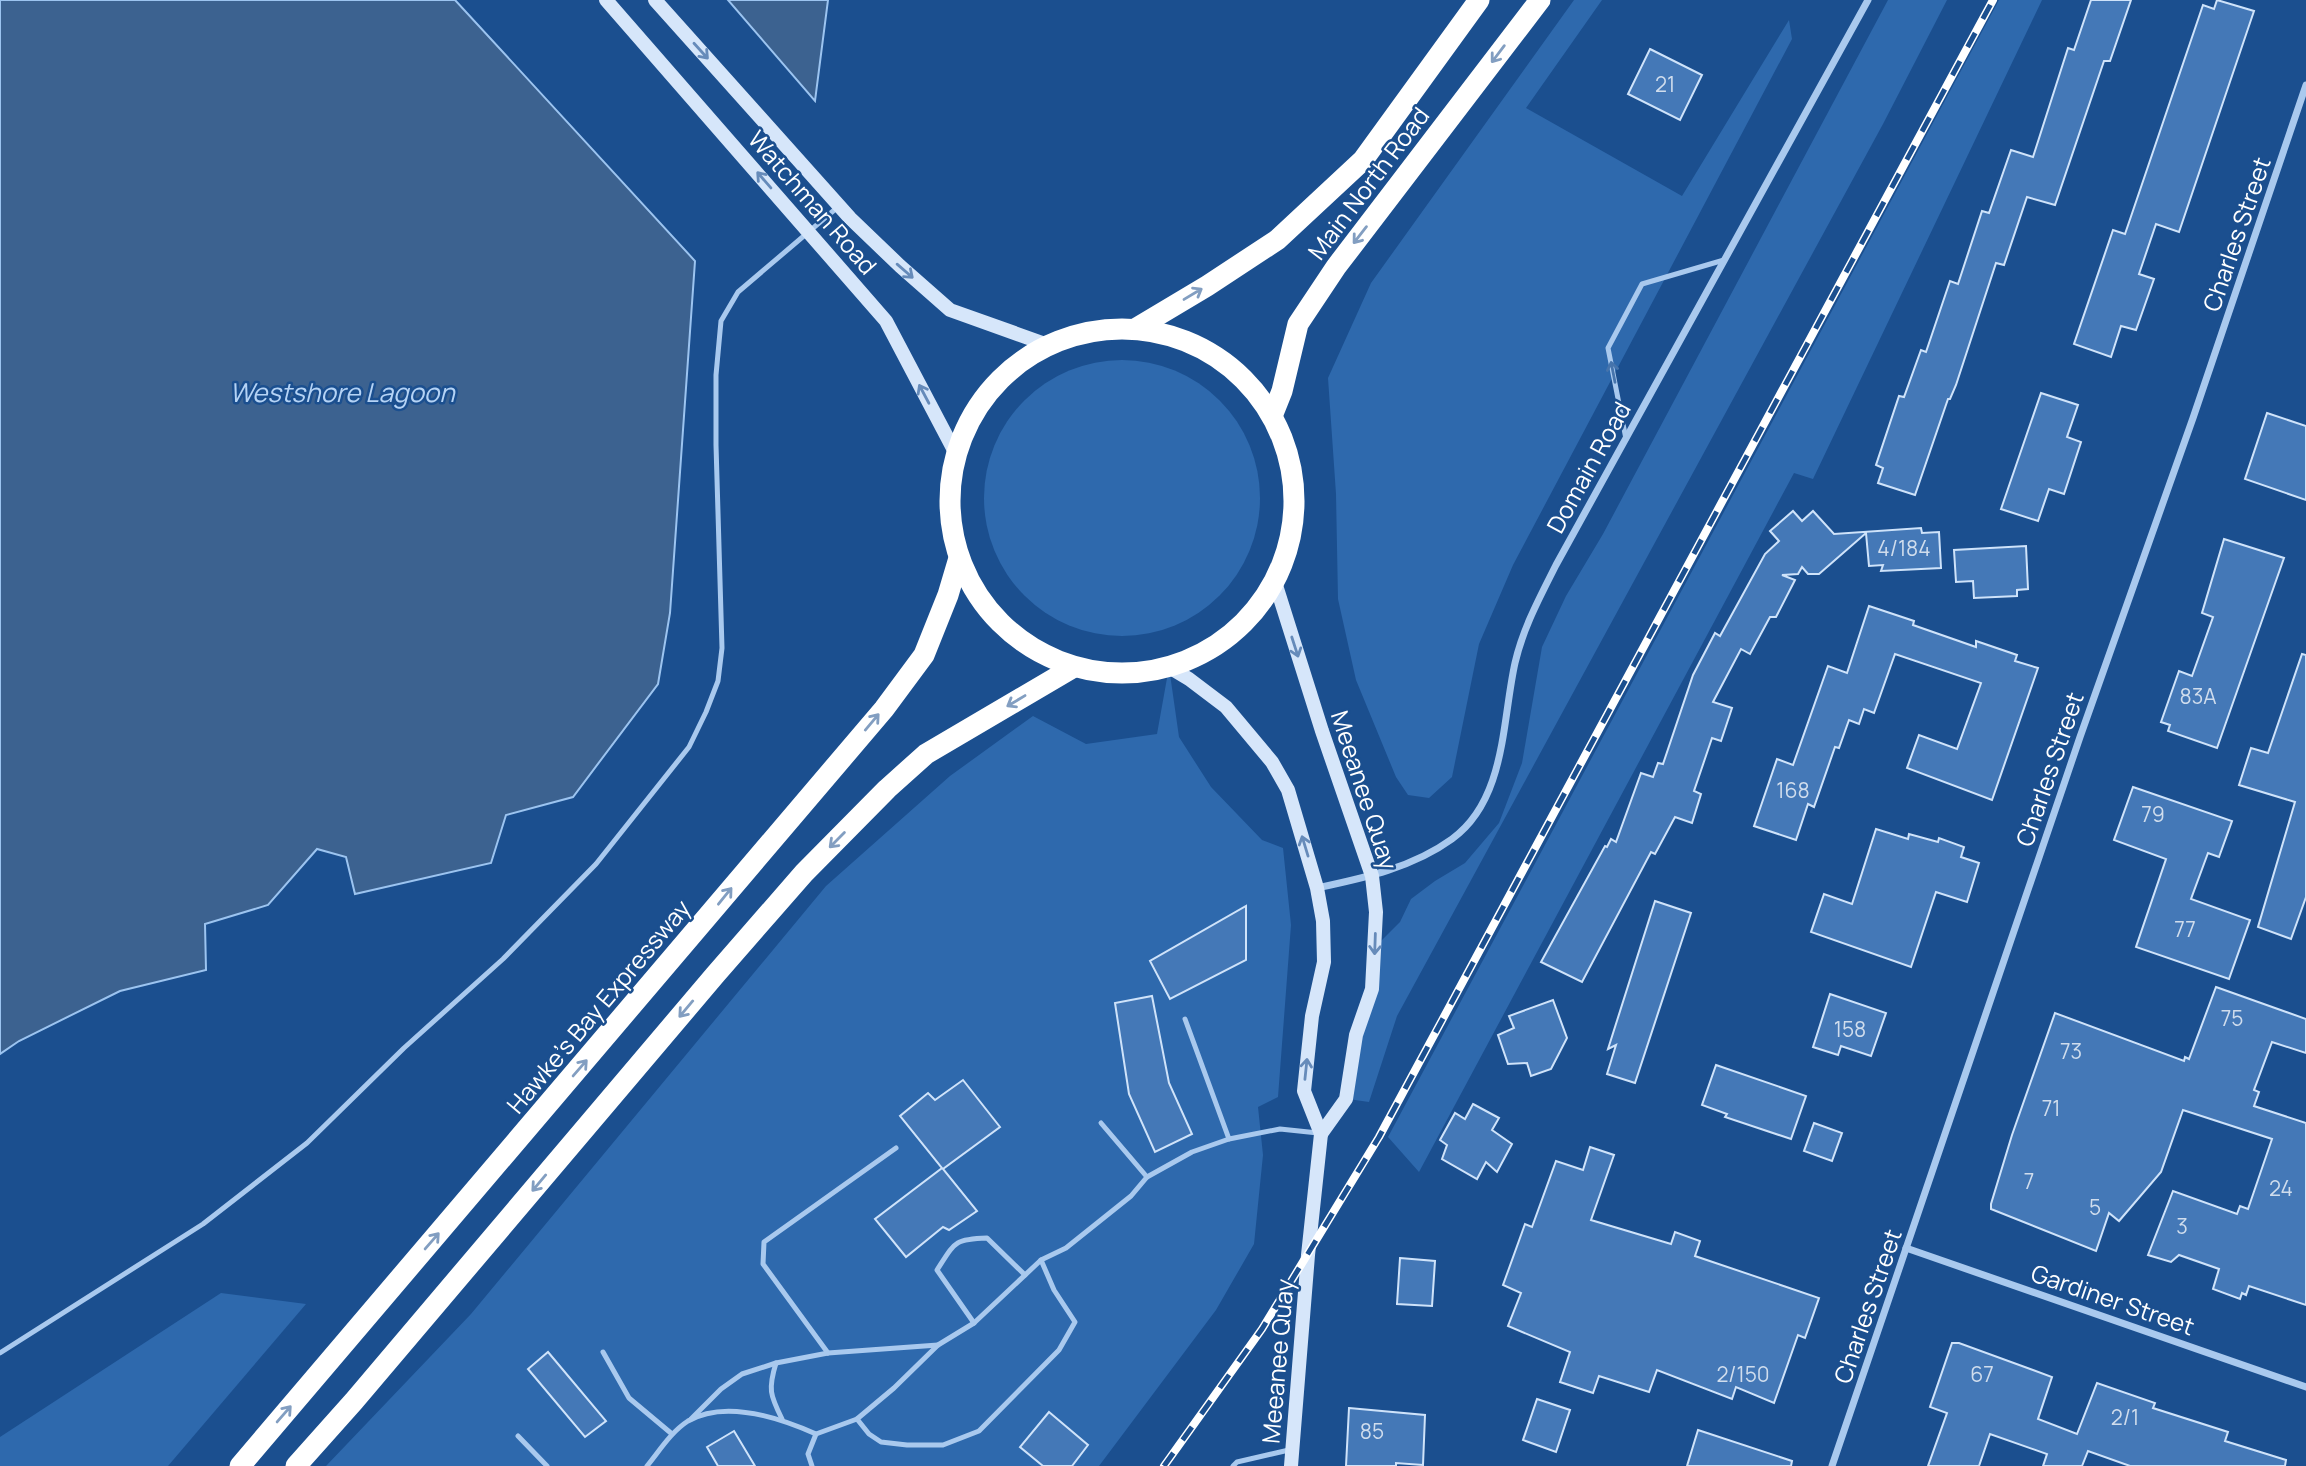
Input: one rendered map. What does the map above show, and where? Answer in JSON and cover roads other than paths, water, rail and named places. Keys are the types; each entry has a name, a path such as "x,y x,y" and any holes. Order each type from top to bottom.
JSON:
{"highway":[{"name":"Main North Road","path":"1135,329 1277,240 1363,160 1479,0"},
{"name":"Main North Road","path":"1272,416 1282,391 1298,324 1336,267 1540,0"},
{"path":"1135,329 1176,337 1214,355 1247,382 1272,416 1292,470 1293,527 1275,582 1248,620 1212,649 1169,667 1122,674 1074,667 1037,650 1003,626 977,594 959,558 951,524 950,489 956,454 975,410 1007,372 1048,345 1092,331 1135,329"},
{"name":"Hawke's Bay Expressway","path":"240,1466 884,709 924,655 948,596 959,558"},
{"path":"296,1466 804,873 887,789 926,754 1074,667"}],"main road":[{"name":"Watchman Road","path":"606,0 886,321 956,454"},
{"name":"Watchman Road","path":"655,0 839,206 900,267 950,310 1048,345"},
{"name":"Meeanee Quay","path":"1275,582 1372,876 1376,912 1372,989 1356,1035 1346,1099 1321,1134"},
{"name":"Meeanee Quay","path":"1169,667 1226,707 1272,762 1287,790 1317,888 1324,962 1312,1016 1304,1091 1321,1134 1291,1466"}],"street":[{"name":"Domain Road","path":"1317,888 1372,876 1433,851 1454,838 1471,822 1486,797 1495,771 1508,713 1515,663 1528,620 1868,0"},
{"name":"Charles Street","path":"1832,1466 2306,85"},
{"name":"Gardiner Street","path":"1906,1248 2306,1387"}],"lane":[{"path":"0,1353 203,1224 307,1143 404,1048 503,959 596,864 690,747 718,681 722,648 716,445 716,375 721,321 738,292 839,206"},
{"path":"1626,439 1608,348 1642,284 1724,260"},
{"path":"1185,1019 1229,1139"},
{"path":"1101,1123 1147,1177"},
{"path":"690,1420 715,1413 744,1411 782,1419 816,1434 857,1419 938,1345 974,1323 1041,1260 1066,1248 1130,1196 1147,1177 1192,1152 1229,1139 1280,1129 1321,1134"},
{"path":"828,1353 763,1264 764,1242 896,1148"},
{"path":"974,1323 937,1269 951,1247 964,1239 987,1238 1026,1275"},
{"path":"857,1419 869,1434 881,1442 906,1445 943,1445 979,1431 1059,1350 1075,1322 1054,1290 1041,1260"},
{"path":"647,1466 672,1434 721,1389 742,1374 776,1363 828,1353 938,1345"},
{"path":"603,1352 629,1398 672,1434"},
{"path":"776,1363 770,1395 782,1419"},
{"path":"812,1466 808,1454 816,1434"},
{"path":"518,1436 547,1466"},
{"path":"1233,1466 1237,1462 1293,1449"}],"water":[{"name":"Westshore Lagoon","path":"0,0 455,0 695,261 670,613 658,684 573,797 506,815 491,863 355,894 346,857 317,849 268,905 205,924 206,970 120,991 19,1041 0,1054"},
{"path":"728,0 828,0 815,101"}],"railway":[{"path":"1164,1466 1262,1329 1379,1137 1993,0"}]}
